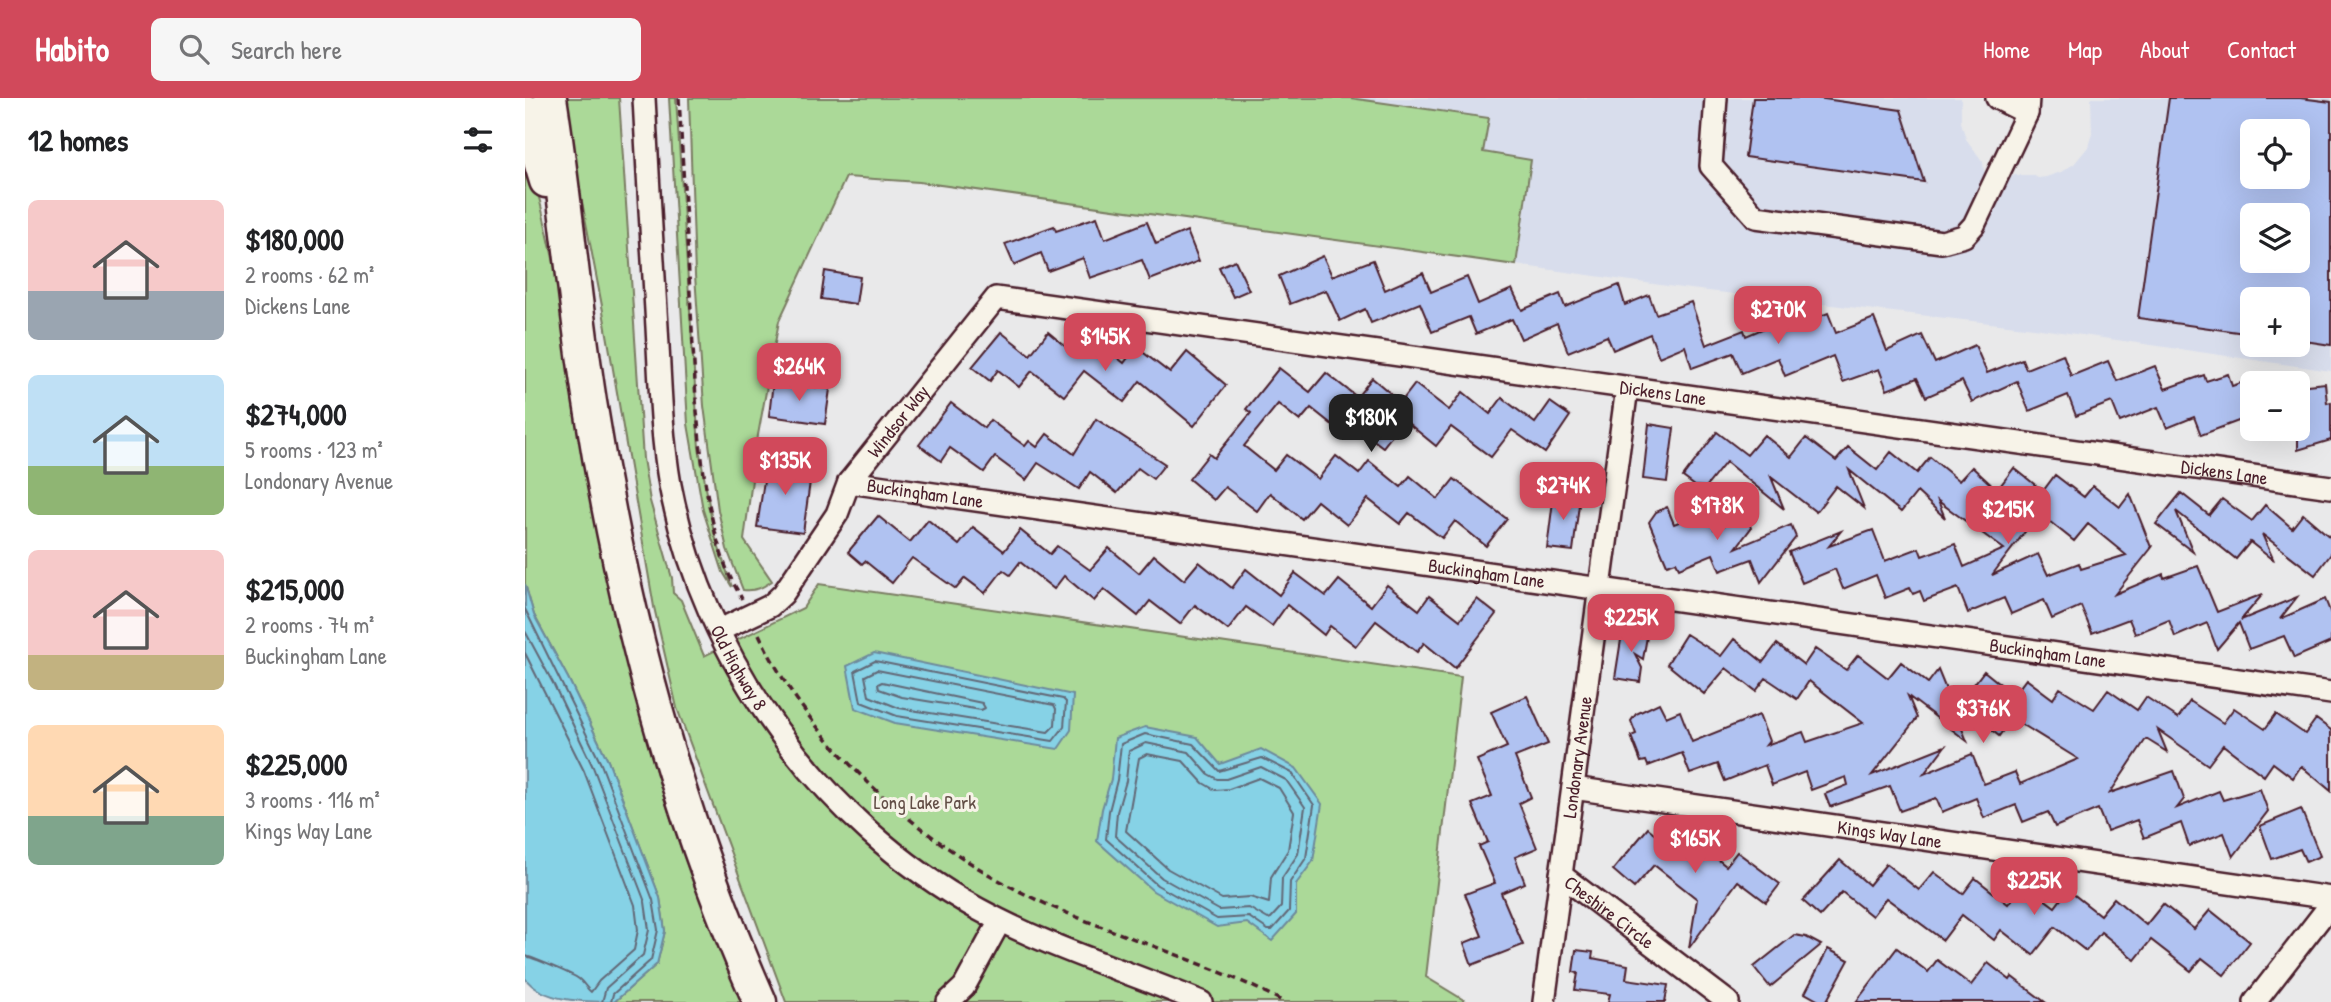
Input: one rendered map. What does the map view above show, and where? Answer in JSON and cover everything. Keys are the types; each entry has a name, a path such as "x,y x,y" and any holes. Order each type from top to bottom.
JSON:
{"highway":[{"path":"550,98 586,374"},
{"path":"525,111 554,209 568,269 613,530 638,639 671,757 709,874 759,1002"}],"street":[{"name":"Old Highway 8","path":"643,98 665,454 671,486 685,544 720,630 760,705 796,755 829,794 863,827 918,871 958,898 1000,921 1059,947 1201,1002"},
{"path":"1716,98 1711,166 1756,217 1942,242 1964,236 1974,225 2027,105 1997,98"},
{"name":"Windsor Way","path":"720,630 770,606 783,594 837,514 849,482 996,298"},
{"name":"Dickens Lane","path":"996,298 2331,487"},
{"name":"Londonary Avenue","path":"1561,874 1627,388"},
{"name":"Buckingham Lane","path":"849,482 2331,693"},
{"name":"Kings Way Lane","path":"1573,788 2331,901"},
{"name":"Cheshire Circle","path":"1544,1002 1561,874 1728,1002"},
{"path":"2255,1002 2331,901"},
{"path":"948,1002 964,987 1000,921"}],"path":[{"path":"679,98 698,423 704,472 717,536 726,568 739,593"},
{"path":"759,636 791,689 838,749 884,797 943,846 990,876 1049,905 1242,981 1284,1002"}],"shaded area":[{"path":"1350,98 1961,98 1961,122 1966,139 1983,162 1984,171 2008,179 2014,175 2046,177 2074,164 2088,147 2092,133 2091,98 2331,98 2331,371 2034,328 1682,288 1516,265 1531,160 1482,152 1488,118"}],"green space":[{"name":"Long Lake Park","path":"562,98 619,98 643,459 650,501 672,578 673,593 681,600 704,656 803,608 819,584 1461,677 1426,977 1467,1002 786,1002 677,708 654,607 603,311"},
{"path":"669,98 676,98 699,448 714,533 732,587 723,572 703,510 688,424"},
{"path":"689,98 1350,98 1489,118 1483,152 1531,160 1516,265 919,182 846,177 779,321 758,435 744,540 772,581 759,588 743,590 727,549 718,510 704,406 695,275"},
{"path":"525,146 555,270 610,583 634,691 673,826 742,1002 614,1002 657,964 665,931 660,898 608,761 534,615 525,584"}],"water":[{"path":"525,584 534,615 608,761 660,898 665,931 657,964 614,1002 578,1001 553,996 542,992 525,978"},
{"path":"874,653 1073,695 1071,730 1058,749 895,723 855,708 847,666"},
{"path":"1145,727 1197,737 1220,764 1261,749 1296,768 1322,804 1313,861 1296,884 1296,914 1272,941 1247,923 1217,927 1153,891 1097,841 1102,809 1111,779 1115,738"}],"building":[{"path":"1753,98 1817,98 1901,110 1924,182 1745,157"},
{"path":"2169,98 2300,98 2331,102 2331,345 2310,342 2310,287 2240,287 2240,332 2138,318"},
{"path":"1097,217 1105,239 1147,222 1156,244 1187,231 1199,261 1150,280 1142,260 1090,278 1083,258 1048,271 1041,253 1014,265 1005,244 1054,226 1056,231"},
{"path":"1323,256 1332,276 1373,260 1385,290 1423,273 1431,292 1467,277 1478,304 1512,289 1522,310 1560,294 1565,307 1619,285 1625,305 1649,295 1656,314 1691,302 1706,345 1744,330 1746,336 1788,318 1791,328 1828,313 1836,333 1874,318 1887,351 1922,335 1935,363 1975,345 1987,373 2022,359 2026,369 2063,354 2071,376 2108,361 2117,381 2155,366 2165,389 2204,375 2206,381 2228,374 2232,386 2240,383 2240,420 2201,435 2194,417 2167,428 2158,407 2120,422 2112,402 2076,416 2068,395 2029,411 2017,381 1972,402 1962,381 1926,397 1917,378 1887,390 1879,369 1843,382 1833,356 1785,376 1778,358 1742,373 1733,353 1692,368 1685,346 1659,357 1650,334 1613,350 1607,336 1568,352 1557,323 1521,339 1512,319 1476,334 1469,317 1432,332 1420,303 1371,323 1365,309 1340,321 1326,290 1290,304 1279,276"},
{"path":"1235,260 1249,290 1233,297 1219,267"},
{"path":"825,271 860,277 856,304 821,299"},
{"path":"1001,332 1030,355 1048,332 1078,357 1093,338 1124,363 1136,347 1170,373 1187,352 1226,385 1194,426 1140,381 1124,402 1084,371 1064,396 1032,371 1019,387 998,370 990,381 972,367"},
{"path":"1279,368 1310,392 1326,373 1357,397 1372,378 1401,402 1415,384 1449,410 1463,392 1490,414 1502,398 1535,423 1550,402 1570,416 1545,453 1512,430 1491,457 1451,427 1436,446 1404,420 1383,447 1352,424 1344,434 1311,408 1300,421 1278,404 1244,446 1274,470 1286,455 1318,479 1336,456 1359,474 1369,461 1401,487 1410,476 1438,499 1454,479 1507,519 1486,546 1455,521 1442,538 1409,513 1400,524 1368,499 1347,525 1317,501 1302,519 1270,493 1257,511 1225,487 1214,500 1189,479 1209,454 1214,458 1251,413 1246,409"},
{"path":"773,382 830,389 825,424 769,416"},
{"path":"2325,383 2327,403 2331,402 2331,440 2298,450 2298,441 2310,441 2310,385"},
{"path":"951,403 984,428 990,420 1025,446 1029,441 1037,447 1047,434 1074,454 1096,419 1165,464 1153,479 1138,468 1117,493 1090,472 1079,489 1038,463 1026,480 995,457 984,472 950,448 941,461 919,445"},
{"path":"1649,424 1674,428 1667,482 1643,479"},
{"path":"1717,432 1747,455 1764,435 1791,457 1806,438 1836,461 1848,447 1877,470 1891,452 1917,473 1930,457 1959,481 1972,467 1997,490 2014,468 2043,491 2055,475 2084,497 2093,486 2120,507 2130,494 2151,547 2153,546 2115,594 2163,574 2164,578 2198,566 2217,612 2263,594 2241,620 2297,597 2280,619 2325,599 2331,614 2331,642 2294,658 2284,636 2249,649 2239,623 2217,649 2207,623 2175,637 2169,620 2135,634 2129,619 2092,633 2081,606 2052,619 2044,600 2011,614 2004,598 1968,613 1958,588 1924,601 1920,591 1913,594 1910,588 1885,598 1876,575 1843,589 1835,569 1802,583 1789,552 1841,531 1829,546 1873,530 1885,561 1919,548 1922,556 1955,544 1964,567 2004,549 1938,501 1945,518 1917,492 1901,512 1849,470 1864,508 1836,486 1816,512 1771,477 1784,509 1726,462 1706,487 1695,486 1683,477","holes":["2010,490 2074,541 2088,524 2126,555 2081,569 2079,563 2048,575 2038,554 1992,575 2027,529"]},
{"path":"767,461 812,467 803,533 757,527"},
{"path":"1554,493 1580,497 1573,551 1547,548"},
{"path":"2181,493 2209,515 2222,499 2252,521 2265,505 2292,528 2303,514 2331,538 2331,554 2315,575 2262,534 2274,561 2250,542 2236,559 2176,511 2193,552 2156,524"},
{"path":"1667,507 1674,524 1707,511 1714,529 1747,517 1751,528 1736,548 1791,525 1796,537 1761,582 1752,559 1720,571 1713,554 1679,568 1676,562 1667,565 1649,522 1656,512"},
{"path":"878,516 910,542 928,520 959,545 973,527 1004,551 1020,530 1050,554 1057,546 1090,570 1109,548 1139,573 1154,555 1184,580 1199,562 1232,588 1246,569 1279,595 1295,573 1326,596 1339,580 1371,606 1387,585 1419,610 1429,596 1460,620 1477,599 1496,614 1455,668 1424,643 1417,652 1376,621 1356,646 1330,626 1324,635 1287,605 1272,626 1246,607 1228,630 1195,605 1180,624 1150,601 1138,616 1104,589 1094,601 1064,576 1054,589 1020,562 1010,575 1003,570 985,593 965,578 956,589 912,558 892,583 865,561 862,564 848,552"},
{"path":"1623,627 1648,631 1643,659 1635,654 1642,668 1640,682 1615,678"},
{"path":"1686,634 1721,656 1734,639 1763,662 1777,644 1804,665 1815,649 1846,670 1858,655 1888,678 1901,662 1928,683 1938,670 1967,741 1908,696 1917,718 1872,775 1945,746 1924,774 1972,754 1984,784 2015,772 2020,784 2078,759 2012,718 1999,736 1959,704 1984,671 2014,695 2026,679 2053,699 2060,688 2094,709 2108,690 2137,710 2146,697 2178,718 2190,701 2223,723 2234,708 2265,729 2276,714 2305,734 2316,719 2331,730 2331,791 2301,766 2293,778 2273,763 2264,776 2223,745 2208,765 2158,730 2167,752 2146,739 2110,793 2174,771 2184,799 2177,808 2219,791 2223,800 2260,789 2268,811 2233,857 2224,833 2189,846 2181,823 2144,838 2137,820 2107,831 2098,809 2055,827 2048,812 2023,822 2016,805 1984,818 1976,798 1942,812 1936,798 1900,811 1890,786 1830,807 1825,794 1848,785 1846,777 1811,790 1805,772 1772,785 1765,765 1725,781 1718,764 1690,774 1682,753 1648,766 1646,761 1641,762 1631,736 1636,734 1631,721 1636,714 1659,703 1666,717 1680,711 1692,742 1759,715 1769,741 1766,745 1803,732 1807,742 1863,723 1809,681 1797,699 1766,678 1756,691 1726,668 1704,694 1667,664"},
{"path":"1527,696 1548,744 1515,757 1531,797 1519,803 1537,848 1515,857 1525,883 1501,893 1523,945 1472,965 1464,943 1482,936 1465,894 1495,883 1479,846 1488,842 1472,804 1492,796 1477,760 1507,747 1491,712"},
{"path":"2301,809 2320,856 2306,862 2300,849 2272,859 2260,826"},
{"path":"1648,828 1685,859 1698,843 1726,866 1737,852 1780,884 1766,902 1738,881 1689,948 1697,899 1654,865 1634,888 1613,870"},
{"path":"1840,860 1869,885 1886,864 1919,890 1934,872 1963,894 1975,878 2008,904 2024,884 2055,907 2068,890 2100,915 2114,898 2146,925 2163,904 2194,929 2210,910 2250,942 2224,975 2202,958 2191,971 2151,940 2135,960 2101,932 2086,951 2055,927 2033,955 2001,930 1994,940 1962,915 1943,940 1886,898 1872,916 1842,892 1820,916 1803,901"},
{"path":"1794,935 1806,937 1821,945 1770,987 1754,967"},
{"path":"1897,948 1928,972 1937,960 1971,985 1988,963 2045,1002 1856,1002"},
{"path":"1828,949 1849,960 1826,1002 1821,1002 1805,993"},
{"path":"1576,950 1593,952 1592,958 1628,965 1626,979 1668,985 1665,1002 1608,1002 1610,994 1575,990 1578,973 1573,972"}]}
